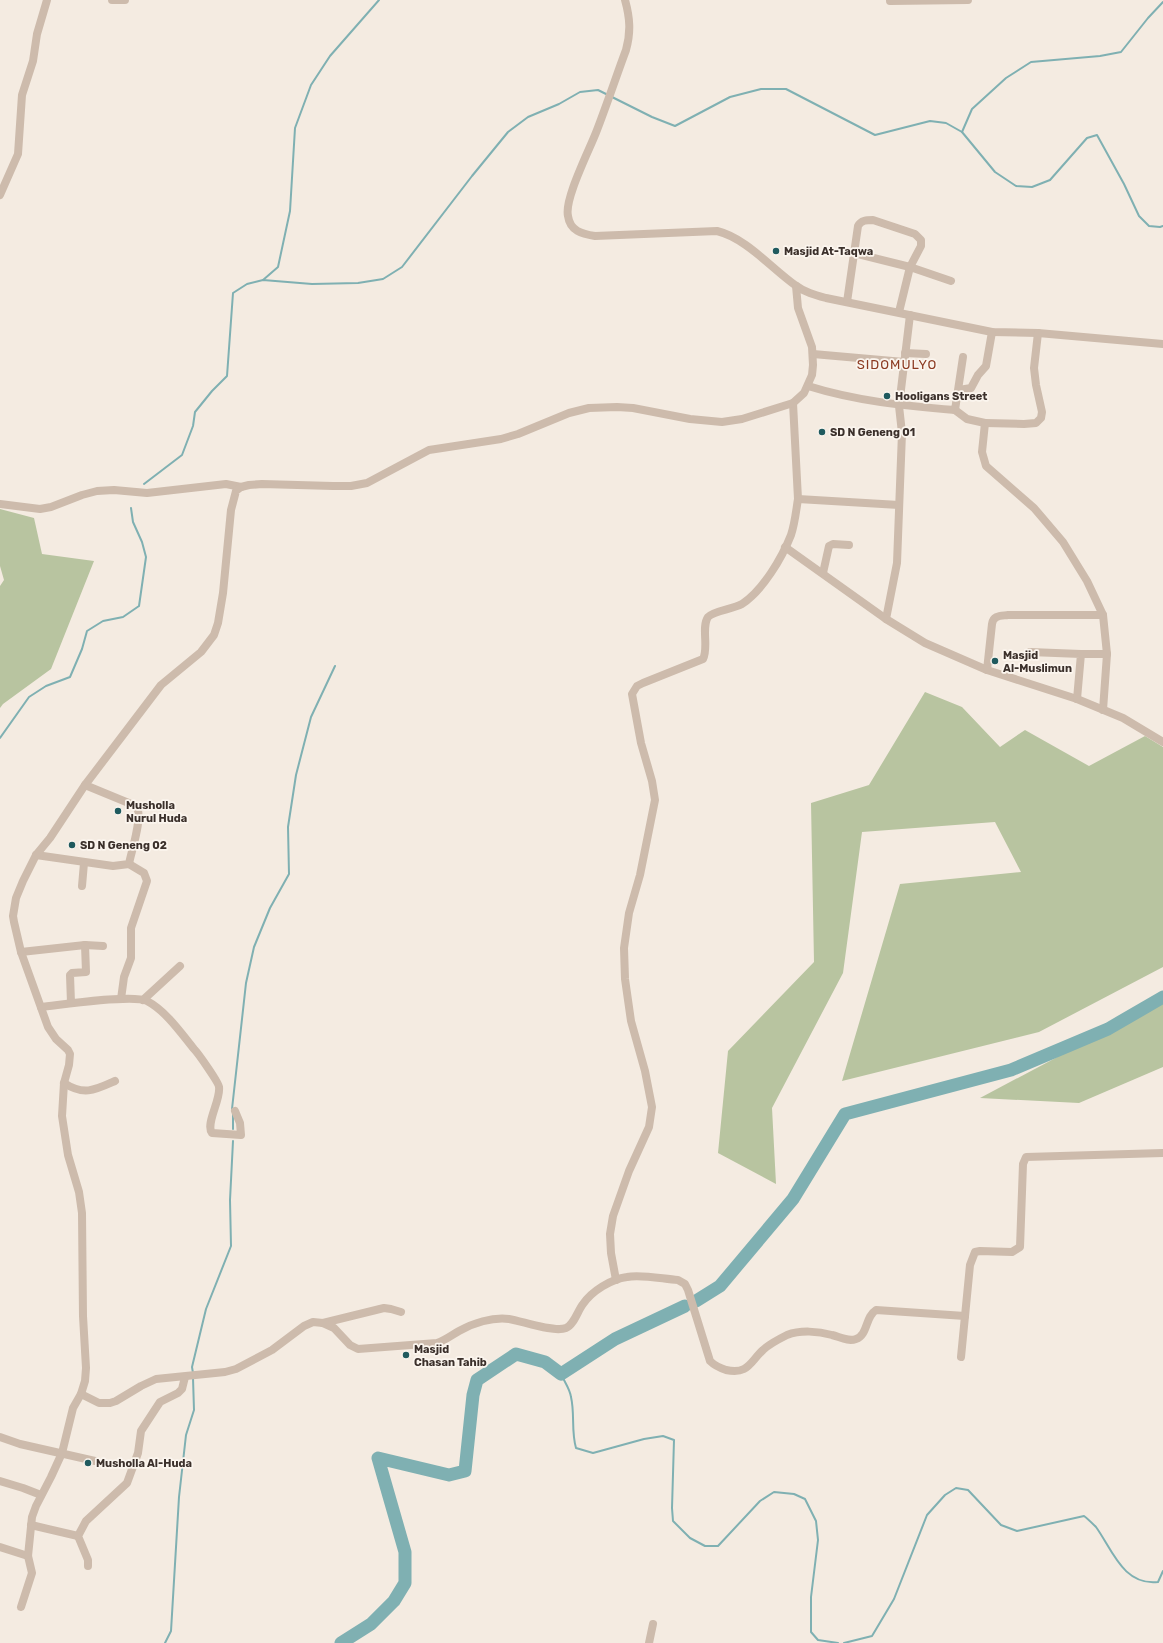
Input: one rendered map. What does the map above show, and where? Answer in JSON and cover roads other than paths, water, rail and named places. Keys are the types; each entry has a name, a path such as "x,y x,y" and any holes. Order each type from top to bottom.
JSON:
{"street":[{"path":"0,195 18,154 22,95 33,61 40,22 47,0"},
{"path":"112,0 125,0"},
{"path":"625,0 629,17 630,36 606,106 572,190 568,205 568,216 573,228 581,233 595,236 710,231 724,232 742,243 796,286 813,295 992,332 1038,333 1163,344"},
{"path":"890,1 968,0"},
{"path":"847,302 859,224 866,220 872,220 915,234 920,238 921,246 910,267 899,312"},
{"path":"854,252 910,267 951,281"},
{"path":"0,504 40,509 51,507 97,490 154,492 226,484 241,487 262,484 333,486 360,485 367,483 429,450 500,439 518,434 569,413 589,408 617,406 690,419 722,422 742,419 793,403 804,393 808,386 812,375 813,354 798,308 796,286"},
{"path":"886,619 897,563 902,433 899,406 910,315"},
{"path":"959,390 971,388 978,375 986,366 992,332"},
{"path":"808,386 833,393 899,406 956,410 967,419 985,423 1036,423 1041,418 1042,412 1034,368 1038,333"},
{"path":"905,353 926,354"},
{"path":"813,354 904,362"},
{"path":"956,410 963,357"},
{"path":"616,1280 610,1247 612,1216 629,1171 649,1127 652,1107 645,1071 631,1021 624,979 624,948 629,913 640,875 655,800 652,781 641,744 632,694 637,686 643,682 696,663 703,659 705,654 706,623 708,617 714,613 729,610 748,599 769,576 791,534 798,499 793,403"},
{"path":"985,423 982,452 986,466 1034,508 1063,542 1087,581 1102,615 1107,654 1104,710"},
{"path":"21,1607 32,1573 28,1556 31,1525 36,1506 62,1453 73,1408 81,1394 86,1368 83,1316 82,1213 79,1192 68,1155 63,1129 62,1104 64,1083 69,1064 70,1052 52,1034 21,952 14,922 16,898 36,855 50,838 85,785 161,685 201,652 216,632 223,593 231,510 235,494 241,487"},
{"path":"798,499 899,505"},
{"path":"822,573 829,546 833,544 849,545"},
{"path":"785,547 886,619 925,643 987,670 1077,699 1104,710 1123,718 1163,742"},
{"path":"987,670 992,624 993,619 996,616 1102,615"},
{"path":"1030,652 1107,654"},
{"path":"1077,699 1080,654"},
{"path":"85,785 136,806 139,809 139,818 129,864"},
{"path":"36,855 113,866 129,864 144,872 147,881 131,928 131,960 124,977 121,1000"},
{"path":"82,886 84,863"},
{"path":"21,952 85,945 104,946"},
{"path":"71,1003 70,975 72,973 86,972 85,945"},
{"path":"143,1000 180,966"},
{"path":"41,1007 71,1003 143,1000 158,1009 166,1017 196,1051 219,1084 216,1107 210,1127 211,1132 216,1134 241,1135 240,1123 235,1111"},
{"path":"64,1083 77,1090 88,1091 98,1089 115,1081"},
{"path":"961,1357 970,1265 975,1252 1012,1252 1020,1247 1023,1164 1026,1157 1163,1152"},
{"path":"323,1323 338,1331 350,1345 358,1349 437,1342 445,1340 468,1326 489,1320 509,1319 562,1329 570,1326 582,1305 591,1295 616,1280 634,1277 678,1280 683,1282 688,1290 710,1361 719,1368 733,1371 744,1370 768,1346 787,1335 796,1332 824,1333 848,1340 857,1339 864,1332 870,1316 876,1310 965,1316"},
{"path":"81,1394 99,1403 110,1403 151,1381 162,1378 188,1377 236,1369 272,1350 304,1326 313,1322 323,1323 384,1308 401,1312"},
{"path":"78,1536 86,1522 127,1483 138,1453 141,1431 160,1402 178,1393 182,1389 188,1377"},
{"path":"0,1437 20,1444 95,1461"},
{"path":"0,1481 41,1495"},
{"path":"31,1525 78,1536"},
{"path":"78,1536 88,1560 88,1566"},
{"path":"0,1547 28,1556"},
{"path":"649,1643 653,1624"}],"waterway":[{"path":"263,280 278,267 290,211 295,128 311,85 330,56 379,0"},
{"path":"962,132 972,109 1006,78 1031,62 1100,56 1121,52 1163,2"},
{"path":"612,97 652,117 675,126 730,97 761,89 786,89 875,135 930,121 946,123 962,132 995,172 1016,186 1032,187 1050,180 1087,138 1097,135 1124,184 1139,216 1149,226 1163,226"},
{"path":"144,484 182,455 193,426 195,412 212,391 227,376 233,293 247,284 263,280 312,284 358,283 383,279 402,267 508,132 528,117 559,104 580,92 598,90 608,95"},
{"path":"0,738 29,697 46,686 70,677 82,649 87,631 103,621 123,617 139,606 146,557 142,542 133,522 131,508"},
{"path":"232,1109 246,983 254,947 270,908 289,874 288,827 296,775 311,717 335,666"},
{"path":"696,1301 720,1286 793,1199 845,1114 1011,1070 1108,1029 1163,997"},
{"path":"233,1114 233,1129"},
{"path":"193,1373 192,1367 206,1309 231,1246 230,1200 233,1141"},
{"path":"341,1643 371,1624 394,1601 405,1583 405,1552 378,1458 449,1475 465,1471 473,1395 477,1380 516,1354 545,1362 561,1374 615,1339 685,1306"},
{"path":"561,1374 568,1388 572,1403 576,1448 593,1453 644,1439 663,1436 674,1440 673,1521 690,1538 705,1546 718,1546 760,1501 774,1492 794,1494 805,1499 816,1521 818,1540 811,1597 811,1632 818,1640 838,1643"},
{"path":"165,1643 171,1631 179,1497 186,1435 194,1410 193,1378"},
{"path":"844,1643 872,1636 894,1599 927,1515 945,1495 956,1488 968,1490 1001,1525 1017,1531 1084,1516 1096,1527 1113,1555 1127,1572 1146,1582 1158,1582 1163,1571"}],"place":[{"name":"Masjid At-Taqwa","path":"776,251"},
{"name":"Hooligans Street","path":"887,396"},
{"name":"SD N Geneng 01","path":"822,432"},
{"name":"Masjid Al-Muslimun","path":"995,661"},
{"name":"Musholla Nurul Huda","path":"118,811"},
{"name":"SD N Geneng 02","path":"72,845"},
{"name":"Masjid Chasan Tahib","path":"406,1355"},
{"name":"Musholla Al-Huda","path":"88,1463"}],"district":[{"name":"SIDOMULYO","path":"897,364"}]}
